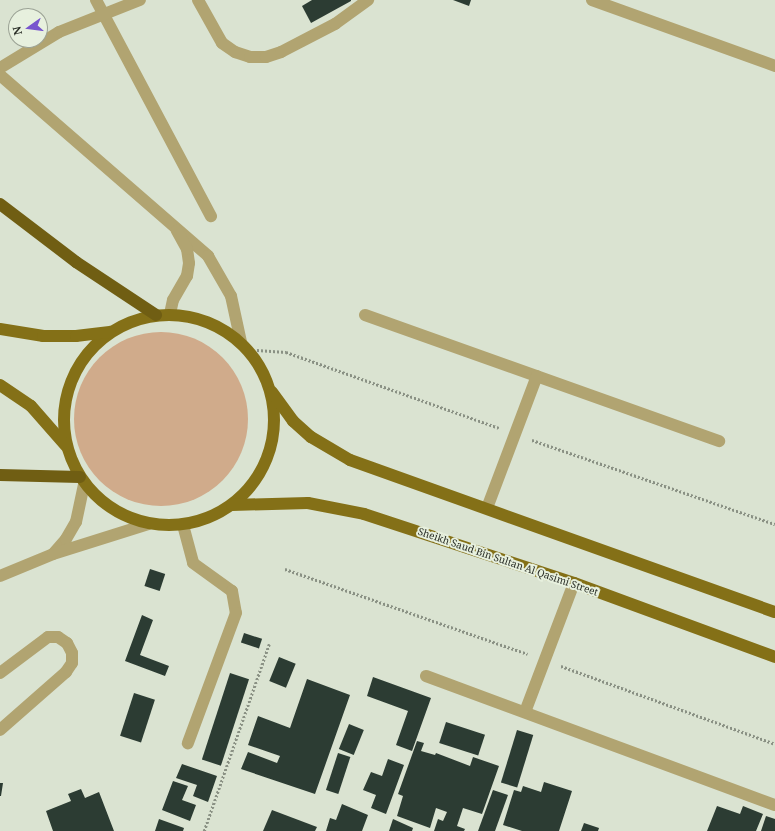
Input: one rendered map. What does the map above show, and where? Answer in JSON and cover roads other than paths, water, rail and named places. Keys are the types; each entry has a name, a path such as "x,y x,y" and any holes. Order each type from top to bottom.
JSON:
{"highway":[{"path":"0,204 76,262 156,315"},
{"path":"0,475 82,480"}],"main road":[{"path":"0,385 32,406 68,449 82,480 102,502 123,516 148,524 184,525 206,519 232,505 255,482 269,454 274,422 270,390 262,369 241,342 208,321 170,314 156,315 132,321 110,332 90,350 75,372 66,397 64,416 68,449"},
{"path":"0,329 43,336 76,336 110,332"},
{"path":"270,390 293,422 330,450 374,469 487,508 775,612"},
{"name":"Sheikh Saud Bin Sultan Al Qasimi Street","path":"232,505 308,503 364,514 574,583 775,657"}],"street":[{"path":"96,0 211,216"},
{"path":"0,68 59,32 140,0"},
{"path":"198,0 222,43 245,56 266,57 281,52 334,24 368,0"},
{"path":"592,0 775,66"},
{"path":"0,75 172,226 191,239 208,256 222,275 238,319 241,342"},
{"path":"170,314 173,300 187,276 189,263 187,249 172,226"},
{"path":"364,316 719,441"},
{"path":"487,508 537,376"},
{"path":"53,554 66,539 76,522 82,480"},
{"path":"0,576 53,554 148,524"},
{"path":"184,525 192,563 232,591 236,613 188,743"},
{"path":"525,712 574,583"},
{"path":"0,673 48,637 58,637 67,643 72,653 72,663 66,672 0,730"},
{"path":"426,676 775,805"}]}
